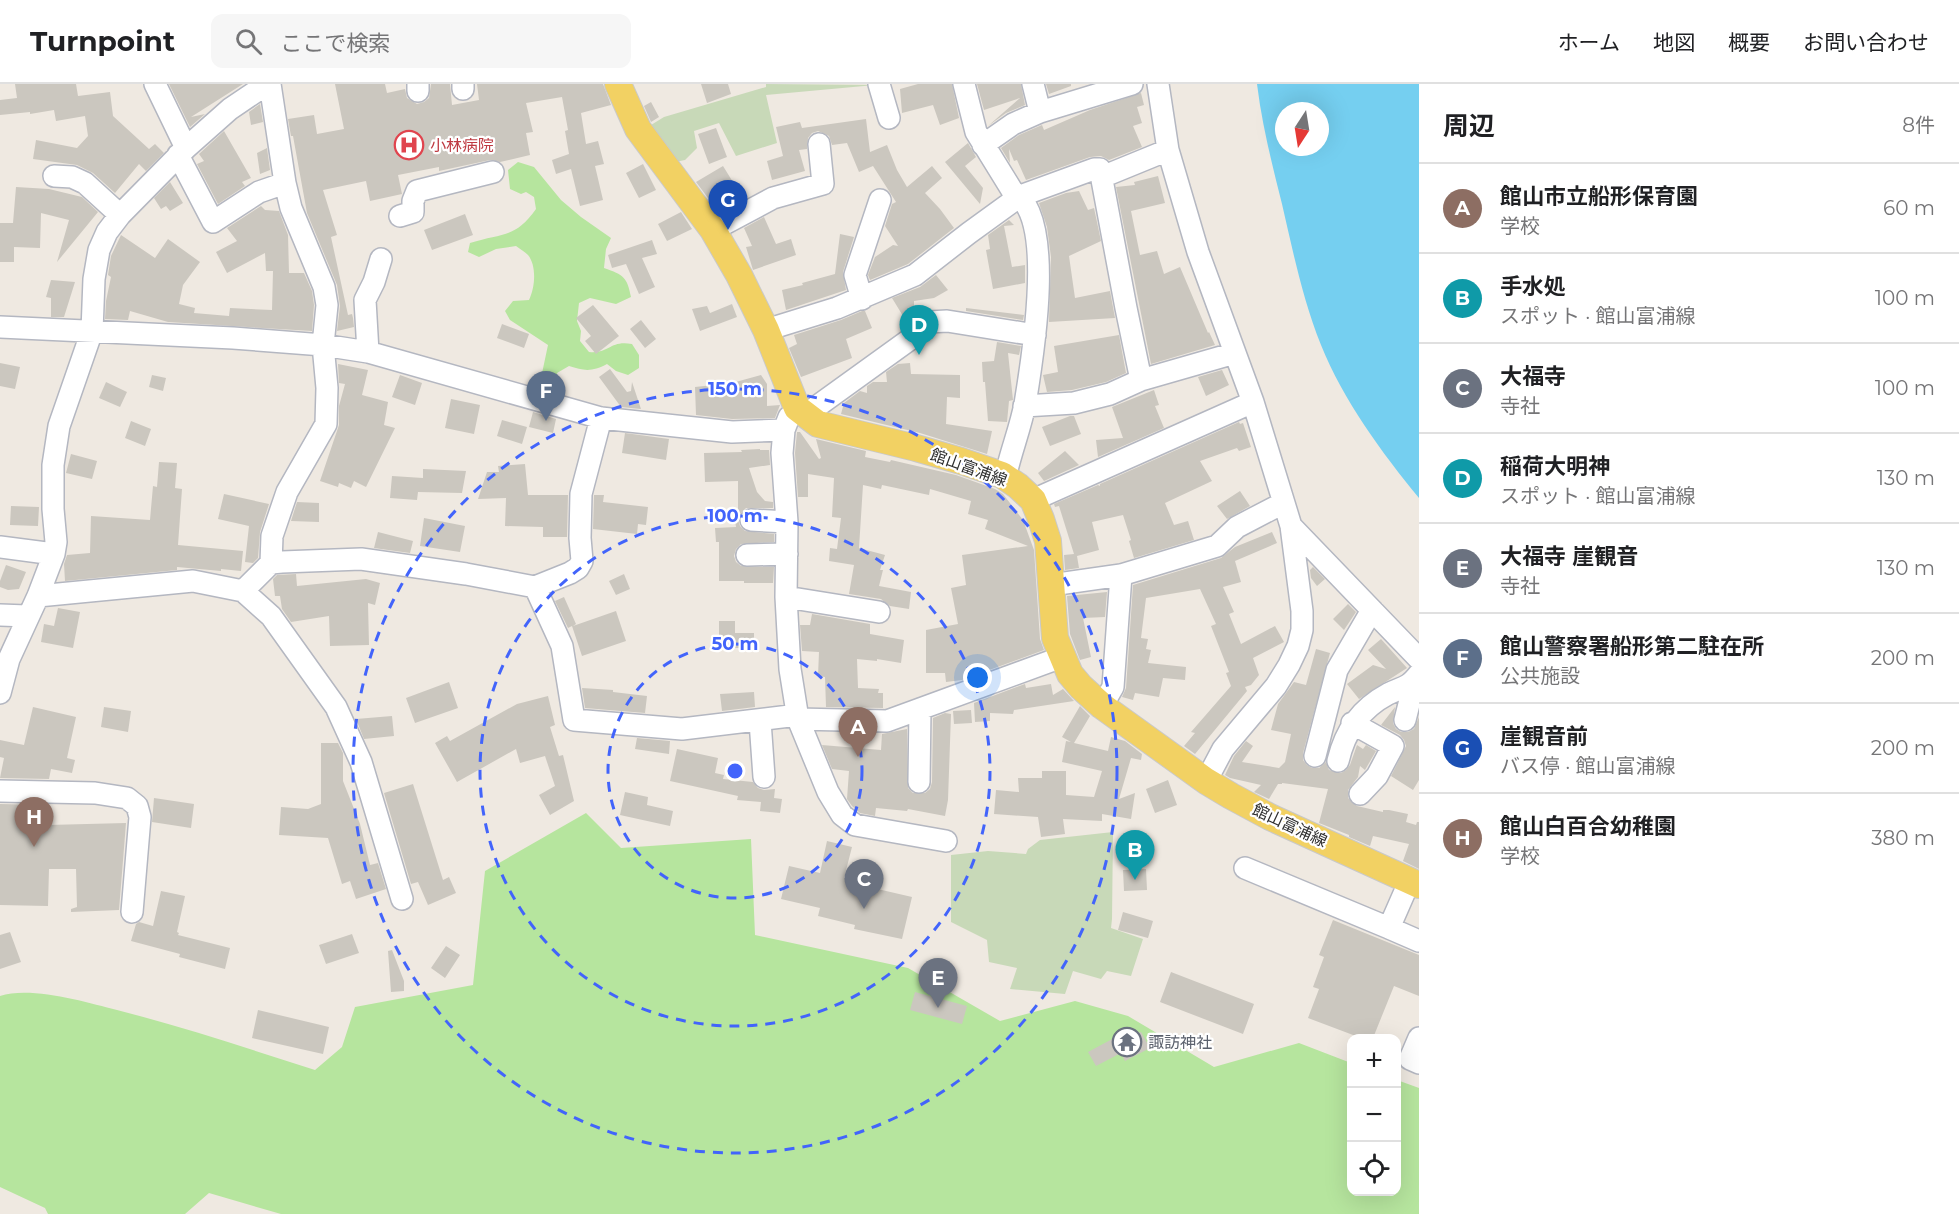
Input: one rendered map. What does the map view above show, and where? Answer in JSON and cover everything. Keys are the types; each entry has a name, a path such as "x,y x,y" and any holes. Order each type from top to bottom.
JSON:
{"main road":[{"path":"618,84 638,129 713,230 766,330 796,418"},
{"name":"館山富浦線","path":"796,418 916,448 1002,475 1018,486 1033,500 1048,541 1055,638 1062,657 1070,674 1102,706 1206,781 1270,818 1415,882"}],"street":[{"path":"154,84 213,222 259,192 285,183"},
{"path":"0,693 9,659 38,596 54,554 56,542 52,509 53,465 59,426 92,331 94,279 99,250 107,232 120,215 182,152 230,110 268,84 291,208 324,286 327,305 323,345 327,388 326,424 287,492 272,536 271,563"},
{"path":"879,84 889,118"},
{"path":"964,84 976,132 1013,192 1027,204 1036,234 1040,264 1035,335 1024,406 1008,466 1002,475"},
{"path":"1034,84 1041,112"},
{"path":"984,146 1013,124 1041,112 1132,84"},
{"path":"1158,84 1168,150 1198,252 1253,402 1291,526 1302,611 1302,630 1298,646 1276,686 1223,749 1206,781"},
{"path":"713,230 773,198 823,184 819,144"},
{"path":"1102,177 1168,150"},
{"path":"766,330 862,299 915,275 1020,196 1094,169 1100,169 1141,380"},
{"path":"400,216 413,212 417,191 493,172"},
{"path":"54,176 72,177 85,183 120,215"},
{"path":"862,299 855,274 880,200"},
{"path":"368,352 365,300 374,282 381,259"},
{"path":"0,327 233,338 323,345 368,352 601,418 732,432 796,418 909,340 929,321 947,321 1035,335"},
{"path":"1024,406 1074,403 1110,394 1141,380 1235,353"},
{"path":"1033,500 1253,402"},
{"path":"243,591 271,563 361,559 466,574 534,587 570,573 578,568 582,561 581,494 601,418"},
{"path":"796,418 782,453 790,669 798,717 828,792 842,815 855,825 946,841"},
{"path":"1051,585 1121,574 1217,546 1237,527 1283,503"},
{"path":"751,520 786,522"},
{"path":"1291,526 1419,659"},
{"path":"0,547 54,554"},
{"path":"747,555 787,554"},
{"path":"1102,706 1113,687 1121,574"},
{"path":"38,596 193,581 243,591 271,616 336,707 361,762 402,899"},
{"path":"534,587 562,646 574,720 682,729 798,717 887,721 1062,657"},
{"path":"786,597 879,612"},
{"path":"1315,756 1337,670 1372,610"},
{"path":"0,615 27,616"},
{"path":"1405,720 1414,680"},
{"path":"1338,761 1352,723 1378,700 1414,680"},
{"path":"919,782 920,709"},
{"path":"760,721 764,777"},
{"path":"1352,723 1393,746 1377,776 1360,794"},
{"path":"0,791 95,793 127,798 137,806 140,817 132,912"},
{"path":"1245,868 1419,941"},
{"path":"1389,928 1415,882"},
{"path":"1419,1038 1410,1059 1419,1063"}],"green space":[{"path":"766,84 875,85 766,95 777,143 736,156 719,123 694,131 697,148 685,160 675,162 651,125 664,117 766,87"},
{"path":"518,162 534,167 561,200 611,238 606,249 604,268 624,278 631,297 616,304 590,298 579,303 577,321 581,331 580,341 589,352 601,351 624,343 632,344 639,355 639,368 628,375 616,371 607,364 588,370 569,366 557,373 557,388 550,391 542,389 541,378 548,345 510,320 505,311 513,301 529,300 534,277 531,260 516,246 496,249 479,257 468,252 470,243 507,234 521,226 536,209 534,197 526,192 521,194 510,189 508,170"},
{"path":"586,813 621,848 751,839 755,935 908,968 1000,1021 1075,1001 1128,1016 1214,1067 1299,1043 1347,1061 1347,1196 1401,1196 1401,1081 1419,1088 1419,1214 281,1214 209,1193 185,1214 48,1214 45,1208 0,1187 0,996 13,993 42,994 90,1003 192,1031 315,1070 342,1047 355,1007 473,985 485,871"},
{"path":"1113,832 1111,928 1143,939 1131,976 1107,971 1101,979 1073,971 1065,994 1010,989 1017,968 989,962 987,940 951,922 951,855 988,851 1026,854 1028,849 1040,840"}],"water":[{"path":"1257,84 1419,84 1419,498 1364,425 1340,386 1321,345 1299,276 1268,144"}],"building":[{"path":"15,84 76,84 78,96 110,92 113,116 149,149 155,144 164,153 146,171 139,164 115,193 93,173 77,165 33,159 36,140 77,148 88,136 85,116 56,121 54,110 0,115 0,100 17,98"},
{"path":"169,84 243,84 191,117 205,114 190,127"},
{"path":"335,84 385,84 387,93 405,89 407,98 417,104 429,98 431,84 450,84 452,105 479,100 477,84 603,84 611,105 581,113 586,144 598,141 604,164 595,166 603,200 580,206 571,169 556,174 552,160 569,154 565,131 568,130 562,97 526,103 533,132 526,133 530,155 500,162 490,160 439,171 439,167 398,175 402,194 370,201 366,181 323,190 337,235 331,237 348,315 352,314 354,327 337,331 340,306 337,285 307,213 288,119 314,115 317,134 344,129"},
{"path":"701,84 728,84 731,94 707,103"},
{"path":"918,84 952,84 959,118 940,125 933,105 902,113 900,89"},
{"path":"977,84 1021,84 1025,105 1006,113 988,126 1020,98 984,110"},
{"path":"1046,84 1071,84 1071,86 1049,94"},
{"path":"1141,93 1144,105 1137,107 1142,123 1133,126 1142,147 1109,160 1101,156 1090,157 1026,180 1009,149 1010,163 1001,148 1019,135 1042,125 1044,130 1090,110"},
{"path":"651,102 659,117 651,122 644,106"},
{"path":"260,104 263,122 251,125 249,112"},
{"path":"866,119 870,152 887,145 907,187 932,166 942,178 925,193 954,228 908,264 870,280 868,275 875,257 893,245 898,246 885,226 892,204 896,202 873,166 859,172 847,143 832,145 829,136 818,131 812,133 808,138 807,149 799,150 805,171 772,180 767,161 783,156 776,127 800,122 802,128"},
{"path":"716,128 727,157 709,164 698,134"},
{"path":"224,131 251,178 242,182 245,186 218,204 197,164 204,161 199,154"},
{"path":"968,143 976,157 965,166 983,188 980,204 945,162"},
{"path":"267,148 270,170 260,174 257,153"},
{"path":"643,164 656,190 639,198 626,173"},
{"path":"723,166 736,187 711,202 696,182"},
{"path":"1158,176 1165,203 1131,211 1140,255 1157,251 1164,274 1180,267 1215,345 1151,364 1116,187 1135,185 1134,182"},
{"path":"170,182 183,203 170,211 166,206 161,209 154,198"},
{"path":"16,187 49,189 82,197 98,212 57,262 69,220 41,213 40,248 14,247 14,262 0,262 0,223 13,223"},
{"path":"1079,191 1088,210 1094,208 1101,241 1069,256 1075,298 1110,291 1115,318 1049,322 1051,257 1047,227 1039,203 1066,193"},
{"path":"261,206 265,210 279,211 288,235 289,273 304,273 312,291 314,305 312,331 168,322 130,311 128,320 105,319 111,277 108,275 111,256 121,235 155,258 168,239 200,262 183,285 179,304 195,308 194,313 229,316 230,308 272,310 273,271 266,271 265,253 227,273 216,252 237,241 227,228"},
{"path":"681,212 692,229 667,241 658,224"},
{"path":"465,214 473,235 432,250 424,230"},
{"path":"764,217 776,244 791,239 796,255 753,270 746,247 752,246 744,228"},
{"path":"1009,220 1014,225 1004,226 1012,267 1025,265 1025,283 993,289 986,250 990,249 988,235"},
{"path":"840,234 854,237 843,272 846,290 786,310 782,290 835,274"},
{"path":"652,240 657,254 642,258 655,287 639,294 626,264 612,268 608,255"},
{"path":"936,275 948,290 934,298 914,301 914,310 903,316 892,298 920,287"},
{"path":"51,280 75,282 64,317 51,317 51,298 46,297"},
{"path":"732,304 737,317 700,331 692,309 707,306 710,313"},
{"path":"593,305 619,336 596,354 585,341 591,336 576,318"},
{"path":"966,308 1024,315 1023,320 966,311"},
{"path":"865,311 872,328 846,339 852,358 801,377 789,348 797,344 794,335"},
{"path":"641,320 656,339 645,348 630,329"},
{"path":"502,324 529,334 524,348 497,338"},
{"path":"1119,335 1126,373 1106,382 1072,390 1047,392 1043,375 1058,372 1054,346"},
{"path":"997,342 1021,346 1019,355 1008,353 1013,400 1009,401 1007,422 988,421 985,382 983,382 982,362 994,361"},
{"path":"0,363 20,367 15,389 0,386"},
{"path":"910,363 911,374 960,375 960,398 947,397 946,424 992,431 987,454 920,433 841,414 844,403 860,391 867,393 867,386 873,382 887,382 886,372 898,364"},
{"path":"338,364 368,370 362,395 388,402 384,425 395,428 366,487 354,481 351,488 339,483 338,487 320,481 339,425 339,406 345,384 339,383"},
{"path":"610,369 627,392 631,391 632,382 641,409 621,407 599,377"},
{"path":"1222,370 1229,385 1206,396 1198,377"},
{"path":"152,375 166,378 163,391 149,387"},
{"path":"400,375 422,383 415,405 392,397"},
{"path":"761,375 767,384 767,406 780,405 775,418 732,419 696,415 695,387 732,383"},
{"path":"106,382 127,392 120,407 99,398"},
{"path":"1154,390 1159,405 1155,406 1164,428 1098,457 1096,440 1123,438 1112,407"},
{"path":"451,399 480,405 474,434 445,428"},
{"path":"533,412 556,419 553,433 529,427"},
{"path":"1074,416 1081,434 1050,446 1042,427"},
{"path":"502,420 527,427 522,444 497,436"},
{"path":"131,421 151,429 145,446 125,438"},
{"path":"1239,422 1243,423 1251,447 1239,451 1237,448 1200,461 1212,481 1165,503 1174,525 1188,521 1194,540 1134,558 1123,515 1092,522 1099,550 1077,556 1079,568 1065,570 1064,555 1074,554 1059,506 1055,507 1054,504 1100,486 1100,484"},
{"path":"797,432 800,432 819,459 821,458 816,439 866,451 865,457 890,462 891,460 956,475 1003,494 1023,520 1034,550 1040,639 1044,650 962,680 946,682 945,673 926,673 926,630 958,624 951,588 966,585 962,555 1028,546 985,529 988,520 968,514 971,501 930,489 929,495 882,485 881,489 863,485 859,548 885,555 880,570 883,570 879,586 911,592 909,609 890,606 881,599 849,594 854,565 829,561 830,548 837,549 841,518 832,517 834,478 808,474 808,497 798,497 795,453"},
{"path":"625,433 669,439 666,460 622,453"},
{"path":"769,450 770,465 749,468 757,492 765,501 773,502 773,508 746,508 738,520 738,481 705,482 704,453"},
{"path":"1065,451 1079,465 1044,481 1038,473"},
{"path":"71,454 97,461 92,479 66,473"},
{"path":"159,462 177,463 175,488 182,489 178,545 243,551 241,571 177,567 177,570 65,581 64,564 67,555 90,553 91,516 150,520 153,486 157,487"},
{"path":"525,464 528,495 568,495 567,537 543,537 543,527 505,526 506,498 478,499 487,472 499,472 498,466"},
{"path":"423,469 466,471 462,493 418,492 417,500 390,498 392,476 423,478"},
{"path":"1240,491 1250,506 1227,519 1217,506"},
{"path":"224,494 269,504 260,532 258,558 253,563 245,562 249,526 218,519"},
{"path":"594,495 604,495 603,502 648,507 646,525 638,524 637,534 593,529"},
{"path":"297,502 319,503 319,522 291,521"},
{"path":"11,506 39,507 38,526 10,525"},
{"path":"424,518 465,526 460,552 420,546"},
{"path":"735,520 738,520 745,531 774,534 774,542 741,544 734,556 736,562 741,566 774,567 773,583 719,581 719,542 716,542 715,528 736,527"},
{"path":"378,532 413,541 410,553 374,548"},
{"path":"1272,532 1277,543 1235,561 1241,582 1223,587 1234,612 1229,614 1241,644 1275,626 1284,642 1253,658 1259,675 1251,685 1245,687 1247,691 1195,754 1184,746 1195,733 1191,732 1231,686 1226,673 1229,672 1211,626 1216,624 1200,589 1146,598 1141,638 1148,639 1146,649 1151,650 1148,663 1186,667 1185,680 1163,678 1159,697 1135,693 1133,700 1122,697 1126,688 1133,585 1221,558 1235,547"},
{"path":"6,565 26,572 19,589 8,590 0,587"},
{"path":"1313,567 1325,579 1317,586 1311,578 1310,570"},
{"path":"296,574 297,586 366,579 380,583 375,605 368,603 369,645 330,646 329,616 291,622 282,609 280,596 275,596 273,579 277,575"},
{"path":"624,574 630,589 616,595 609,581"},
{"path":"1107,592 1105,617 1083,618 1091,657 1080,660 1070,634 1067,596"},
{"path":"564,597 576,624 573,626 616,611 626,641 582,656 572,626 568,628 555,601"},
{"path":"1348,604 1356,612 1344,630 1333,619"},
{"path":"58,608 80,612 73,648 41,642 44,624 54,626"},
{"path":"812,614 870,624 870,634 904,640 901,663 877,659 877,661 857,659 858,688 879,689 878,693 883,693 883,708 826,707 825,677 818,676 819,652 802,651 800,625 810,625"},
{"path":"719,621 735,621 735,633 754,633 754,648 722,648 722,641 719,641"},
{"path":"1381,639 1407,668 1359,699 1347,684 1373,665 1386,669 1368,650"},
{"path":"1316,649 1330,653 1303,760 1312,768 1319,768 1326,762 1329,770 1341,773 1350,765 1357,745 1363,749 1366,745 1376,751 1365,770 1360,766 1358,777 1348,790 1348,798 1357,806 1383,812 1383,810 1389,810 1408,814 1406,822 1416,825 1419,822 1419,869 1403,861 1409,844 1373,836 1370,846 1319,823 1328,789 1282,783 1278,784 1269,799 1254,792 1261,785 1225,775 1234,756 1246,741 1253,746 1242,762 1279,768 1285,762 1291,734 1271,730 1278,704 1294,682 1306,685"},
{"path":"449,682 458,708 415,723 406,698"},
{"path":"1025,684 1026,688 1051,684 1053,695 1063,689 1074,701 1014,710 1013,714 990,713 990,721 975,722 974,703"},
{"path":"582,688 613,690 613,692 647,696 645,713 585,708"},
{"path":"754,692 755,707 722,711 720,694"},
{"path":"548,696 555,725 550,727 559,756 563,755 574,801 550,815 539,795 555,786 545,756 520,763 516,749 457,782 435,743 447,736 450,741 517,704"},
{"path":"1080,706 1090,716 1074,743 1108,751 1111,737 1125,741 1142,754 1141,760 1131,758 1119,799 1135,793 1131,819 1102,814 1102,821 1063,819 1065,834 1041,837 1038,817 994,814 996,790 1019,792 1018,778 1042,778 1042,771 1066,771 1066,795 1094,797 1102,771 1062,762 1066,741 1071,742 1062,737"},
{"path":"33,707 76,717 67,758 75,760 72,773 51,769 49,779 0,778 4,758 0,757 0,740 24,745"},
{"path":"104,707 131,711 128,732 101,727"},
{"path":"1395,707 1393,723 1401,732 1414,729 1419,717 1419,780 1413,790 1391,776 1406,746 1400,735 1381,725"},
{"path":"971,710 972,723 954,724 953,711"},
{"path":"945,713 951,714 948,800 945,816 908,809 907,811 876,808 875,816 860,813 852,806 847,799 849,771 832,769 822,745 881,750 882,734 907,729 908,788 913,793 925,793 930,789 932,782 933,718"},
{"path":"392,716 394,736 364,739 356,719"},
{"path":"637,738 670,741 669,754 635,749"},
{"path":"321,743 338,743 343,753 343,781 360,824 370,865 378,863 386,889 356,899 350,881 342,884 328,838 279,835 281,807 308,809 321,804"},
{"path":"677,749 718,758 715,773 724,775 723,779 753,782 758,788 764,790 775,789 774,798 782,799 780,813 760,811 761,802 737,800 738,796 670,781"},
{"path":"1168,780 1177,805 1155,813 1146,789"},
{"path":"413,784 443,880 449,877 456,893 428,905 418,882 411,884 384,793"},
{"path":"625,792 648,797 647,805 673,811 670,826 620,815"},
{"path":"154,798 194,804 191,828 152,822"},
{"path":"0,804 47,805 48,825 126,823 119,910 71,912 71,909 77,907 76,869 49,869 48,906 0,905"},
{"path":"827,841 852,847 844,878 856,881 856,884 912,897 902,939 854,929 855,925 818,916 820,908 781,899 789,866 820,873"},
{"path":"1146,869 1147,890 1124,891 1123,870"},
{"path":"161,891 185,896 178,935 230,948 225,969 131,941 136,924 139,922 153,926"},
{"path":"1123,912 1153,921 1148,938 1118,930"},
{"path":"1333,920 1419,955 1419,996 1394,986 1375,1034 1350,1034 1308,1018 1319,989 1313,987 1324,957 1319,955"},
{"path":"10,932 21,962 0,969 0,935"},
{"path":"352,934 359,953 326,964 319,945"},
{"path":"446,946 460,955 445,978 431,968"},
{"path":"392,950 404,981 404,991 391,992 388,951"},
{"path":"1171,972 1254,1004 1243,1034 1160,1002"},
{"path":"915,992 967,1006 962,1024 910,1010"},
{"path":"258,1010 329,1027 323,1054 252,1038"},
{"name":"諏訪神社","path":"1131,1029 1134,1035 1141,1032 1150,1048 1125,1061 1121,1053 1096,1066 1088,1052"}],"place":[{"name":"小林病院","path":"409,145"},
{"name":"崖観音前","path":"728,230"},
{"name":"稲荷大明神","path":"919,355"},
{"name":"館山警察署船形第二駐在所","path":"546,421"},
{"name":"館山市立船形保育園","path":"858,757"},
{"name":"館山白百合幼稚園","path":"34,847"},
{"name":"手水処","path":"1135,880"},
{"name":"大福寺","path":"864,909"},
{"name":"大福寺 崖観音","path":"938,1008"},
{"name":"諏訪神社","path":"1127,1042"}]}
